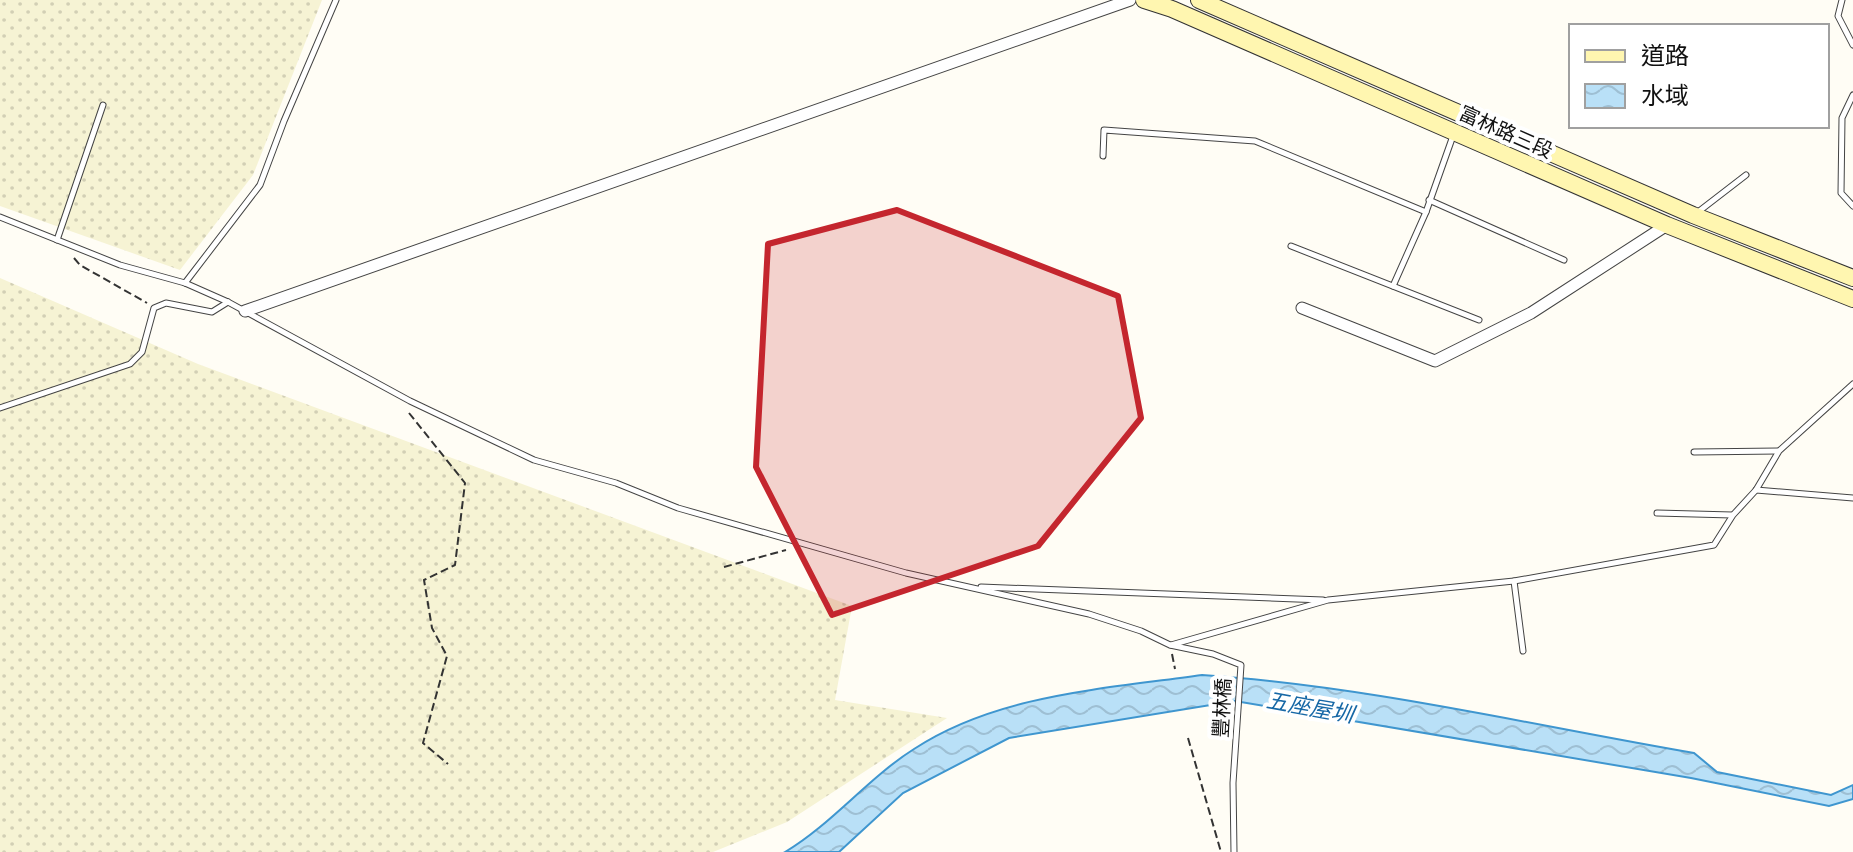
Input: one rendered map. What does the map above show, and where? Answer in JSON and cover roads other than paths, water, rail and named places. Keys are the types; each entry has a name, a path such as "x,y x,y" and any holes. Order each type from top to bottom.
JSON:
{"main road":[{"name":"富林路三段","path":"1144,0 1172,9 1667,225 1853,299"},
{"name":"富林路三段","path":"1199,0 1693,215 1853,278"}],"street":[{"path":"245,311 1130,0"},
{"path":"1302,308 1435,361 1531,313 1667,225"}],"lane":[{"path":"185,283 260,185 336,0"},
{"path":"1842,0 1838,16 1853,45"},
{"path":"1853,95 1842,118 1841,193 1853,206"},
{"path":"57,240 103,105"},
{"path":"1393,286 1426,212 1454,131 1463,114"},
{"path":"1103,156 1104,130 1255,141 1426,212"},
{"path":"1684,232 1693,215 1746,175"},
{"path":"1429,200 1564,260"},
{"path":"0,217 120,265 185,283 228,302 410,401 534,460 616,483 678,508 906,573 1089,614 1141,631 1170,645 1328,600"},
{"path":"1291,246 1479,320"},
{"path":"0,408 130,364 142,352 154,308 166,303 212,312 228,302"},
{"path":"970,586 1328,600 1514,581 1714,545 1733,515 1756,490 1779,451 1853,384"},
{"path":"1694,452 1779,451"},
{"path":"1756,490 1853,498"},
{"path":"1657,513 1733,515"},
{"path":"1514,581 1523,651"},
{"name":"豐林橋","path":"1170,645 1213,654 1241,665 1233,783 1234,852"}],"water":[{"name":"五座屋圳","path":"1202,675 1387,697 1694,753 1717,772 1831,795 1853,785 1853,799 1829,806 1691,778 1235,701 1009,738 903,793 839,852 785,852 819,828 881,773 914,749 981,716 1016,705 1090,690"}]}
